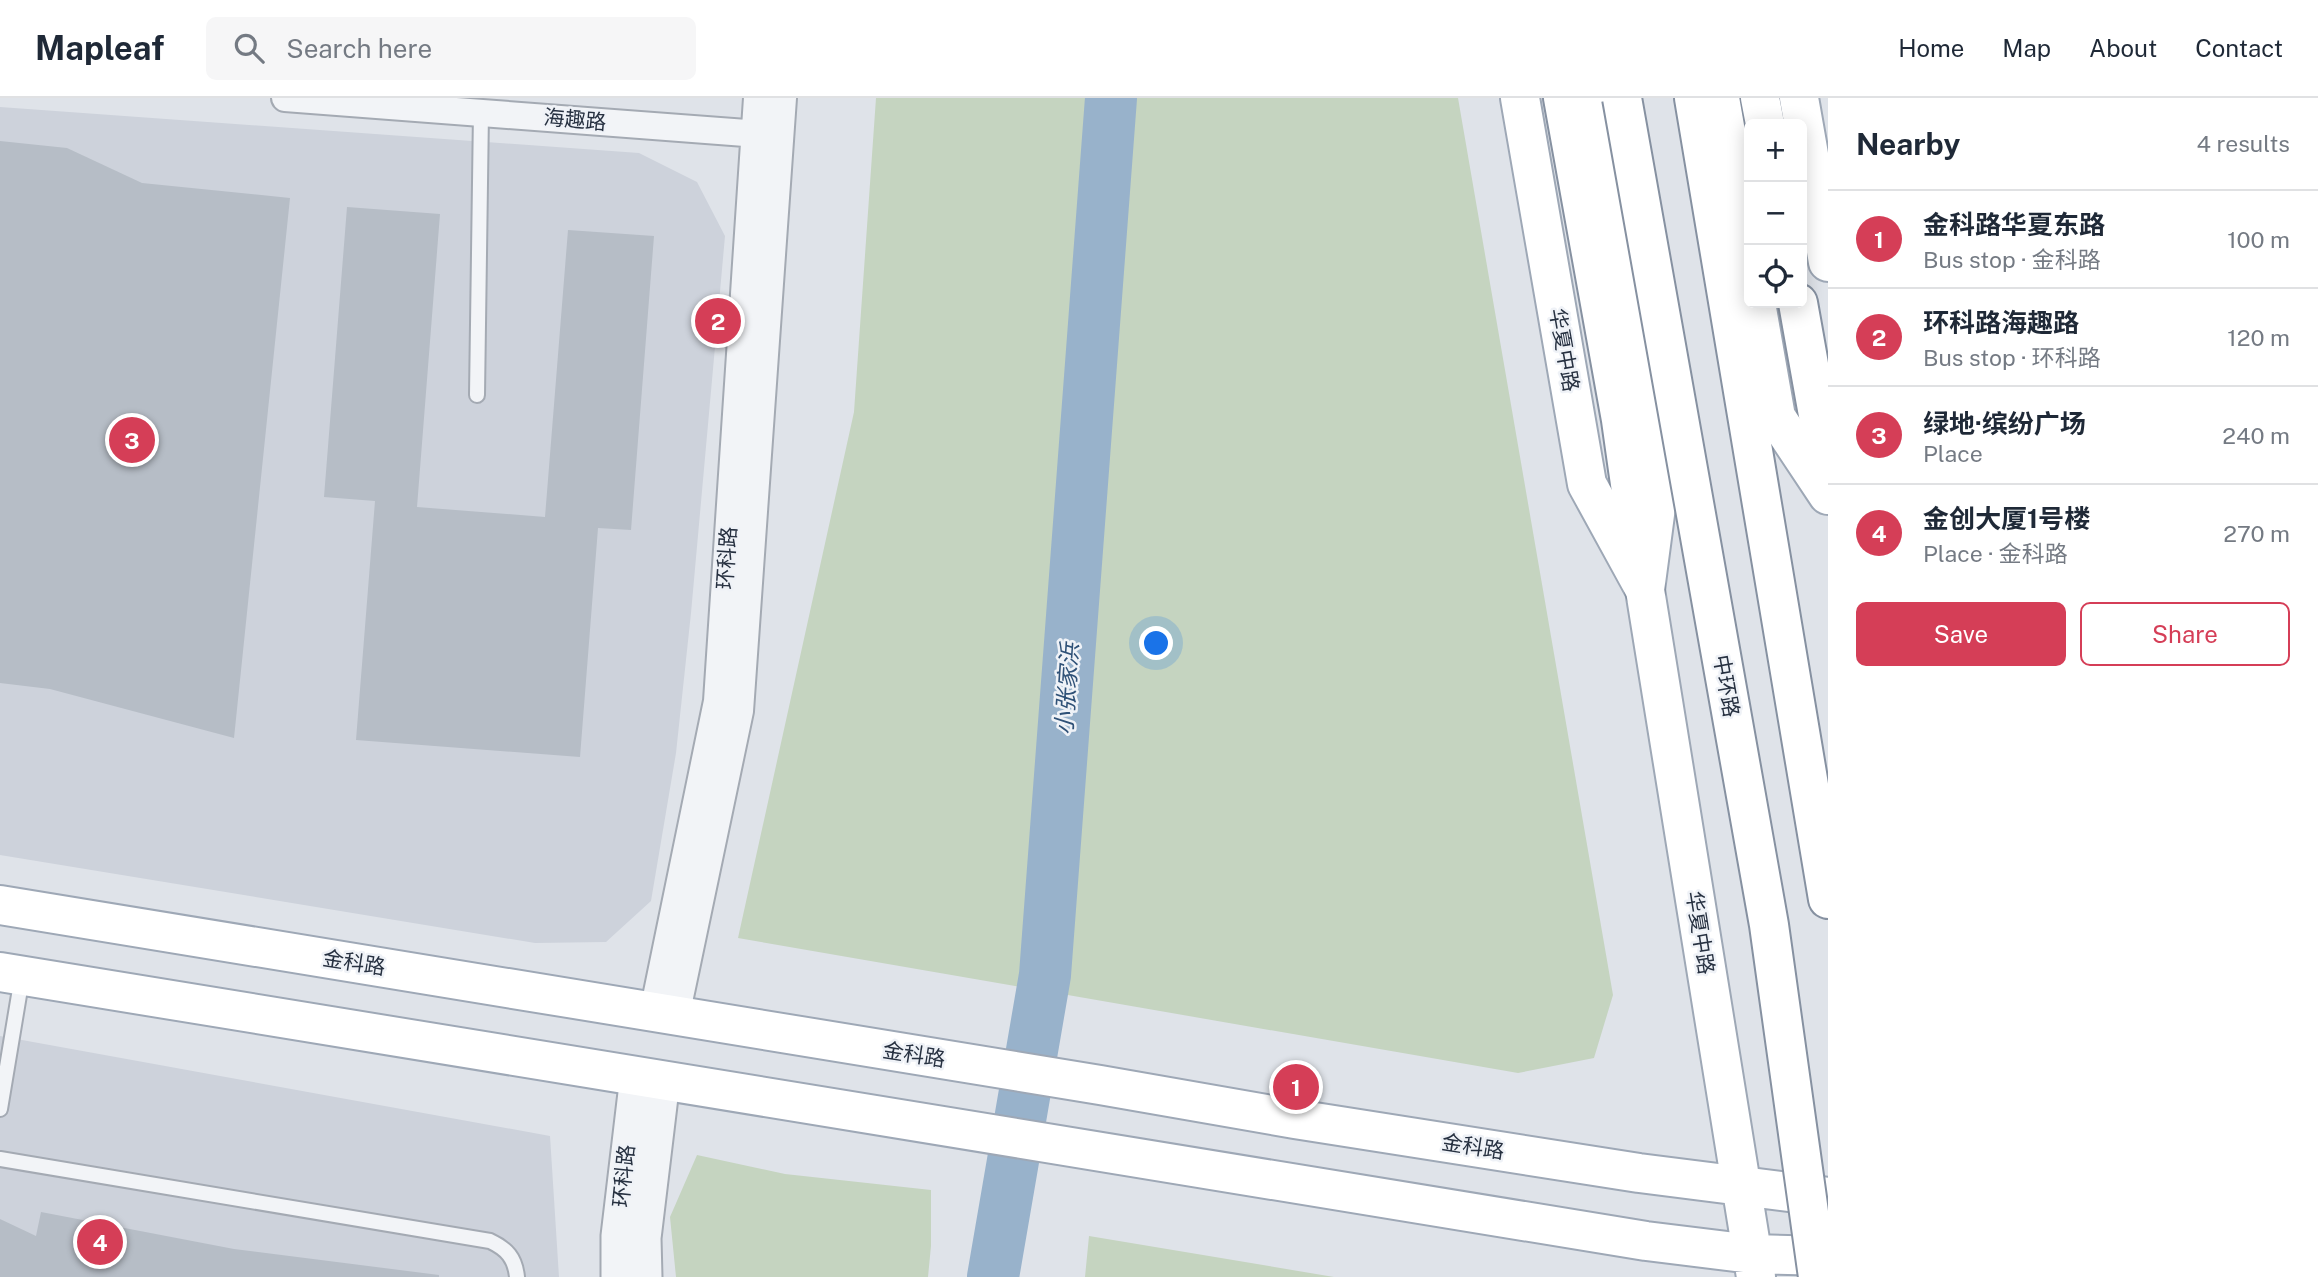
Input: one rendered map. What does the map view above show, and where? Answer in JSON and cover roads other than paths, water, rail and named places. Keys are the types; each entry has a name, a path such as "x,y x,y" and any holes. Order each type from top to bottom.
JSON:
{"main road":[{"name":"华夏中路","path":"1520,98 1587,484 1645,590"},
{"path":"1563,98 1621,420 1645,590"},
{"name":"华夏中路","path":"1597,98 1661,469 1645,590 1754,1265"},
{"name":"中环路","path":"1622,98 1769,925 1818,1277"},
{"path":"1694,98 1828,899"},
{"path":"1720,98 1746,245"},
{"path":"1760,98 1764,119"},
{"path":"1799,98 1828,262"},
{"path":"1757,308 1776,417 1828,495"},
{"path":"1800,314 1828,471"},
{"name":"金科路","path":"0,905 1295,1119 1639,1173 1828,1197"},
{"path":"11,974 1646,1241 1754,1265 1828,1256"}],"street":[{"name":"海趣路","path":"285,98 769,135"},
{"name":"环科路","path":"664,1014 717,701 769,135 757,98"},
{"path":"769,135 783,98"},
{"name":"环科路","path":"618,1277 618,1236 650,1078"},
{"name":"环科路","path":"645,1277 650,1078"}],"lane":[{"path":"477,395 481,112"},
{"path":"0,1109 11,974"},
{"path":"0,1160 490,1241 503,1247 512,1256 517,1277"}],"waterway":[{"name":"小张家浜","path":"993,1277 1045,975 1111,98"}],"place":[{"name":"环科路海趣路","path":"718,321"},
{"name":"绿地·缤纷广场","path":"132,440"},
{"name":"金科路华夏东路","path":"1296,1087"},
{"name":"金创大厦1号楼","path":"100,1242"}]}
